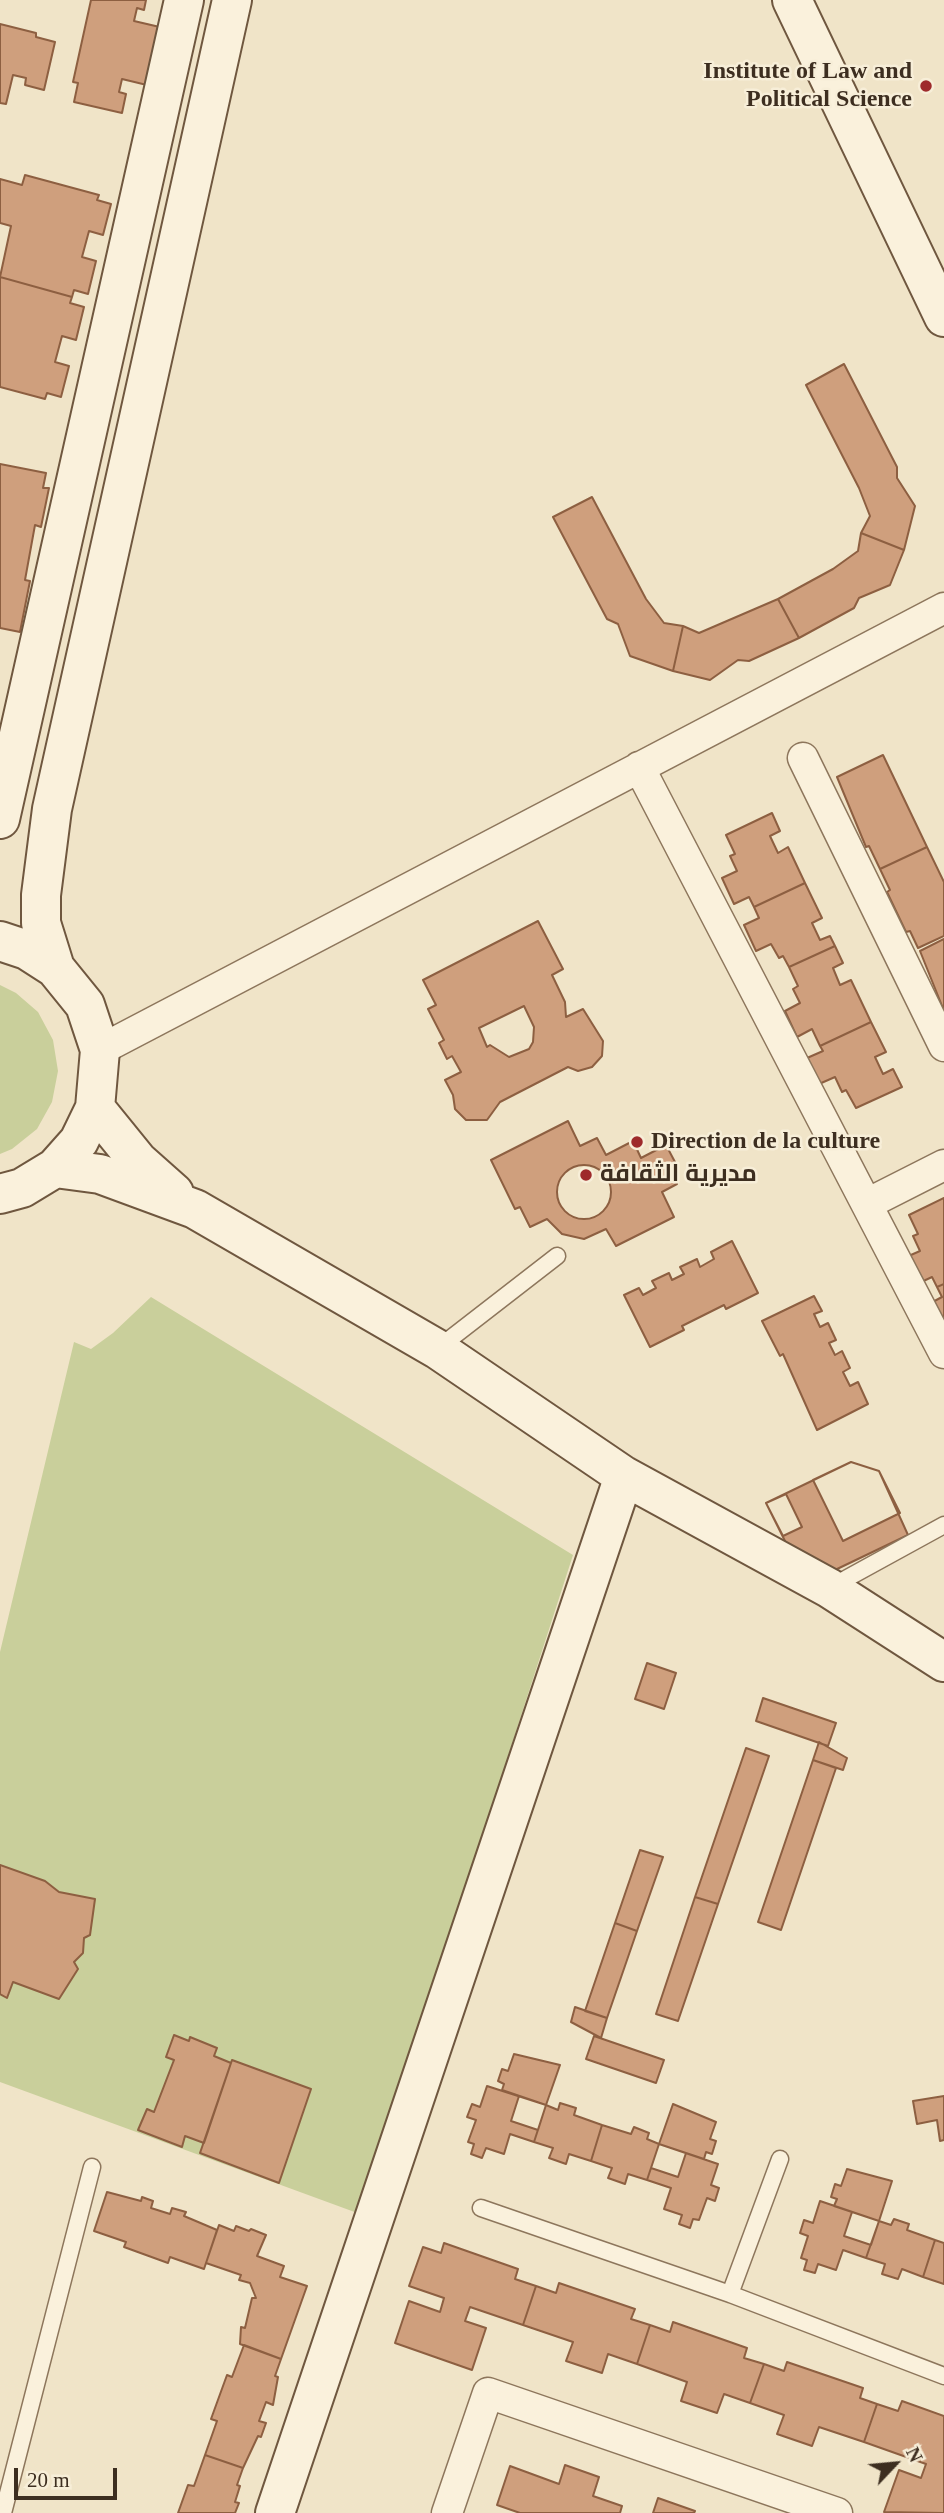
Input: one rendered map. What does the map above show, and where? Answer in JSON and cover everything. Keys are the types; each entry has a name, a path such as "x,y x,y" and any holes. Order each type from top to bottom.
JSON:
{"main road":[{"path":"0,819 184,0"},
{"path":"55,968 41,923 41,895 52,809 232,0"},
{"path":"792,0 944,317"},
{"path":"0,941 27,950 55,968 85,1005 100,1050 95,1108 79,1141 55,1168 22,1188 0,1194"},
{"path":"95,1108 138,1160 195,1209"},
{"path":"55,1168 100,1174 195,1209 437,1349 624,1476 829,1588 944,1662"},
{"path":"275,2513 624,1476"}],"street":[{"path":"100,1050 944,608"},
{"path":"803,758 944,1046"},
{"path":"639,767 944,1353"},
{"path":"867,1204 944,1165"},
{"path":"447,2513 488,2393 837,2513"}],"lane":[{"path":"437,1349 556,1256"},
{"path":"829,1588 944,1525"},
{"path":"730,2294 780,2159"},
{"path":"3,2513 92,2167"},
{"path":"481,2208 730,2294 944,2376"}],"green space":[{"path":"0,985 16,993 38,1012 53,1040 58,1071 52,1102 37,1129 12,1149 0,1154"},
{"path":"151,1297 573,1555 360,2214 0,2082 0,1652 74,1342 91,1349 113,1333"}],"building":[{"path":"91,0 146,0 144,10 137,8 134,21 164,28 151,86 122,79 119,92 126,94 122,113 74,102 78,83 73,82"},
{"path":"0,24 36,33 36,37 55,42 44,90 25,85 26,78 13,75 6,104 0,103"},
{"path":"25,175 99,195 97,200 111,204 103,235 89,231 82,257 96,261 88,294 74,290 72,297 0,277 11,226 0,223 0,179 22,185"},
{"path":"0,277 72,297 70,303 84,307 76,340 62,336 55,362 69,366 61,397 47,393 45,399 0,387"},
{"path":"844,364 897,467 897,478 915,506 904,550 861,533 870,516 859,488 806,385"},
{"path":"0,464 46,473 43,488 49,488 41,527 35,525 25,580 30,581 20,632 0,628"},
{"path":"592,497 646,599 664,623 683,626 673,671 630,656 618,624 607,619 553,517"},
{"path":"861,533 904,550 890,585 859,598 854,608 799,638 778,599 833,569 858,551"},
{"path":"778,599 799,638 749,661 738,660 710,680 673,671 683,626 699,633"},
{"path":"883,755 927,847 880,869 869,846 866,847 837,777"},
{"path":"772,813 780,831 770,836 778,853 788,847 805,883 754,907 749,897 734,904 722,878 737,871 730,856 735,854 726,835"},
{"path":"927,847 944,882 944,936 918,948 910,931 906,932 887,892 890,890 880,869"},
{"path":"805,883 822,918 812,923 820,940 830,936 835,946 789,967 783,956 779,958 771,944 756,951 744,925 759,918 754,907"},
{"path":"538,921 563,969 552,975 565,1002 566,1017 583,1009 603,1041 602,1056 592,1067 578,1071 568,1067 500,1102 487,1120 466,1120 455,1109 453,1095 445,1080 461,1072 452,1056 447,1059 439,1043 444,1040 428,1009 436,1005 423,980","holes":["524,1006 534,1027 533,1042 529,1049 509,1057 490,1045 487,1047 479,1028"]},
{"path":"944,939 944,1011 920,951"},
{"path":"835,946 843,963 833,968 840,985 851,980 871,1022 820,1046 812,1029 797,1037 785,1011 800,1003 793,989 798,986 789,967"},
{"path":"871,1022 886,1052 875,1057 883,1074 893,1069 902,1087 856,1108 846,1090 842,1092 835,1077 819,1084 807,1058 823,1051 820,1046"},
{"name":"مديرية الثقافة","path":"568,1121 580,1146 597,1138 606,1155 633,1141 641,1158 666,1145 675,1162 668,1165 677,1184 662,1192 674,1217 616,1246 606,1229 584,1239 562,1234 547,1219 530,1227 520,1207 515,1209 491,1160"},
{"name":"مديرية الثقافة","path":"589,1165 599,1169 607,1177 611,1192 607,1207 599,1215 579,1219 569,1215 561,1207 557,1187 561,1177 569,1169"},
{"path":"944,1198 944,1284 937,1287 932,1277 917,1284 904,1258 920,1251 913,1236 918,1234 909,1215"},
{"path":"732,1241 758,1293 726,1309 724,1305 682,1326 684,1330 650,1347 624,1295 639,1288 643,1295 656,1288 652,1281 669,1273 672,1280 684,1274 680,1267 697,1259 700,1267 714,1259 711,1252"},
{"path":"944,1284 944,1328 927,1305 942,1297 937,1287"},
{"path":"814,1296 822,1311 814,1314 820,1327 828,1323 836,1340 829,1343 835,1355 842,1351 850,1368 843,1372 850,1386 858,1382 868,1404 817,1430 783,1354 780,1356 762,1321"},
{"path":"851,1462 879,1471 908,1535 835,1570 791,1553 766,1503"},
{"path":"851,1462 879,1471 900,1513 843,1541 813,1480"},
{"path":"786,1494 802,1527 783,1536 766,1503"},
{"path":"647,1663 676,1673 664,1709 635,1699"},
{"path":"763,1698 836,1723 828,1746 756,1721"},
{"path":"819,1742 847,1758 843,1770 813,1760"},
{"path":"746,1748 769,1756 718,1904 695,1897"},
{"path":"813,1760 836,1768 781,1930 758,1922"},
{"path":"640,1850 663,1857 637,1931 615,1923"},
{"path":"0,1865 45,1881 59,1892 95,1899 90,1935 84,1938 83,1953 74,1962 78,1969 59,1999 13,1982 7,1998 0,1994"},
{"path":"695,1897 718,1904 678,2021 656,2014"},
{"path":"615,1923 637,1931 607,2018 585,2011"},
{"path":"575,2007 607,2018 601,2038 571,2022"},
{"path":"174,2035 189,2041 190,2037 217,2048 214,2056 231,2063 204,2143 185,2136 182,2147 138,2130 147,2109 154,2112 174,2060 166,2057"},
{"path":"594,2036 664,2060 656,2083 586,2059"},
{"path":"514,2054 560,2065 546,2105 502,2090 504,2084 498,2081 502,2069 508,2071"},
{"path":"232,2060 311,2089 279,2183 200,2153"},
{"path":"487,2086 546,2105 534,2142 510,2134 504,2154 486,2148 482,2158 471,2154 474,2144 468,2142 476,2120 467,2117 472,2104 480,2107"},
{"path":"519,2096 546,2105 538,2130 511,2121"},
{"path":"944,2096 944,2140 940,2141 937,2120 917,2124 913,2101"},
{"path":"560,2103 576,2108 574,2115 602,2125 591,2161 569,2154 566,2164 549,2158 553,2148 534,2142 546,2105 558,2110"},
{"path":"673,2104 716,2122 710,2139 716,2141 712,2154 706,2152 704,2159 659,2144"},
{"path":"602,2125 631,2134 634,2127 649,2133 647,2139 659,2144 647,2180 628,2174 625,2184 608,2178 612,2168 591,2161"},
{"path":"659,2144 686,2153 678,2177 651,2168"},
{"path":"659,2144 718,2164 711,2185 719,2188 715,2201 707,2198 699,2220 693,2219 690,2228 679,2224 682,2215 664,2209 671,2188 647,2180"},
{"path":"847,2169 892,2181 879,2221 834,2206 837,2199 831,2197 835,2184 841,2186"},
{"path":"107,2192 141,2201 142,2197 153,2201 151,2208 170,2214 172,2208 186,2212 184,2216 217,2230 204,2269 170,2257 168,2263 124,2247 126,2242 94,2231"},
{"path":"820,2201 879,2221 866,2258 843,2250 836,2270 818,2264 815,2273 804,2270 807,2260 801,2258 808,2236 800,2233 804,2220 813,2223"},
{"path":"852,2212 879,2221 871,2245 844,2236"},
{"path":"894,2219 909,2224 907,2230 935,2240 923,2277 902,2269 898,2279 882,2274 885,2264 866,2258 879,2221 891,2225"},
{"path":"219,2225 234,2231 236,2226 249,2231 251,2229 266,2235 257,2256 284,2266 280,2277 307,2286 281,2359 240,2344 241,2327 245,2328 252,2298 256,2298 250,2283 239,2280 241,2275 206,2263"},
{"path":"935,2240 944,2243 944,2284 923,2277"},
{"path":"444,2243 518,2269 515,2279 536,2286 523,2325 470,2307 465,2321 486,2328 472,2370 395,2343 409,2301 440,2312 444,2298 409,2286 423,2247 441,2253"},
{"path":"559,2283 635,2309 631,2319 650,2325 637,2364 608,2354 602,2373 566,2361 573,2342 523,2325 536,2286 556,2293"},
{"path":"673,2322 747,2348 744,2358 764,2364 750,2403 724,2394 717,2413 681,2401 687,2382 637,2364 650,2325 670,2332"},
{"path":"244,2345 281,2359 275,2376 278,2377 273,2405 266,2402 259,2421 266,2423 243,2468 205,2455 217,2421 211,2419 227,2375 232,2377"},
{"path":"787,2362 863,2388 860,2398 877,2404 864,2442 819,2427 812,2446 777,2434 784,2415 750,2403 764,2364 784,2371"},
{"path":"902,2401 944,2416 944,2513 884,2512 899,2470 921,2478 926,2464 864,2442 877,2404 898,2411"},
{"path":"205,2455 243,2468 237,2485 240,2486 235,2502 239,2503 235,2513 178,2513 188,2485 194,2486"},
{"path":"565,2465 599,2477 593,2496 622,2506 620,2513 520,2513 497,2505 510,2466 559,2484"},
{"path":"658,2498 695,2511 653,2513"}],"place":[{"name":"Institute of Law and Political Science","path":"926,86"},
{"name":"Direction de la culture","path":"637,1142"},
{"name":"مديرية الثقافة","path":"586,1175"}]}
